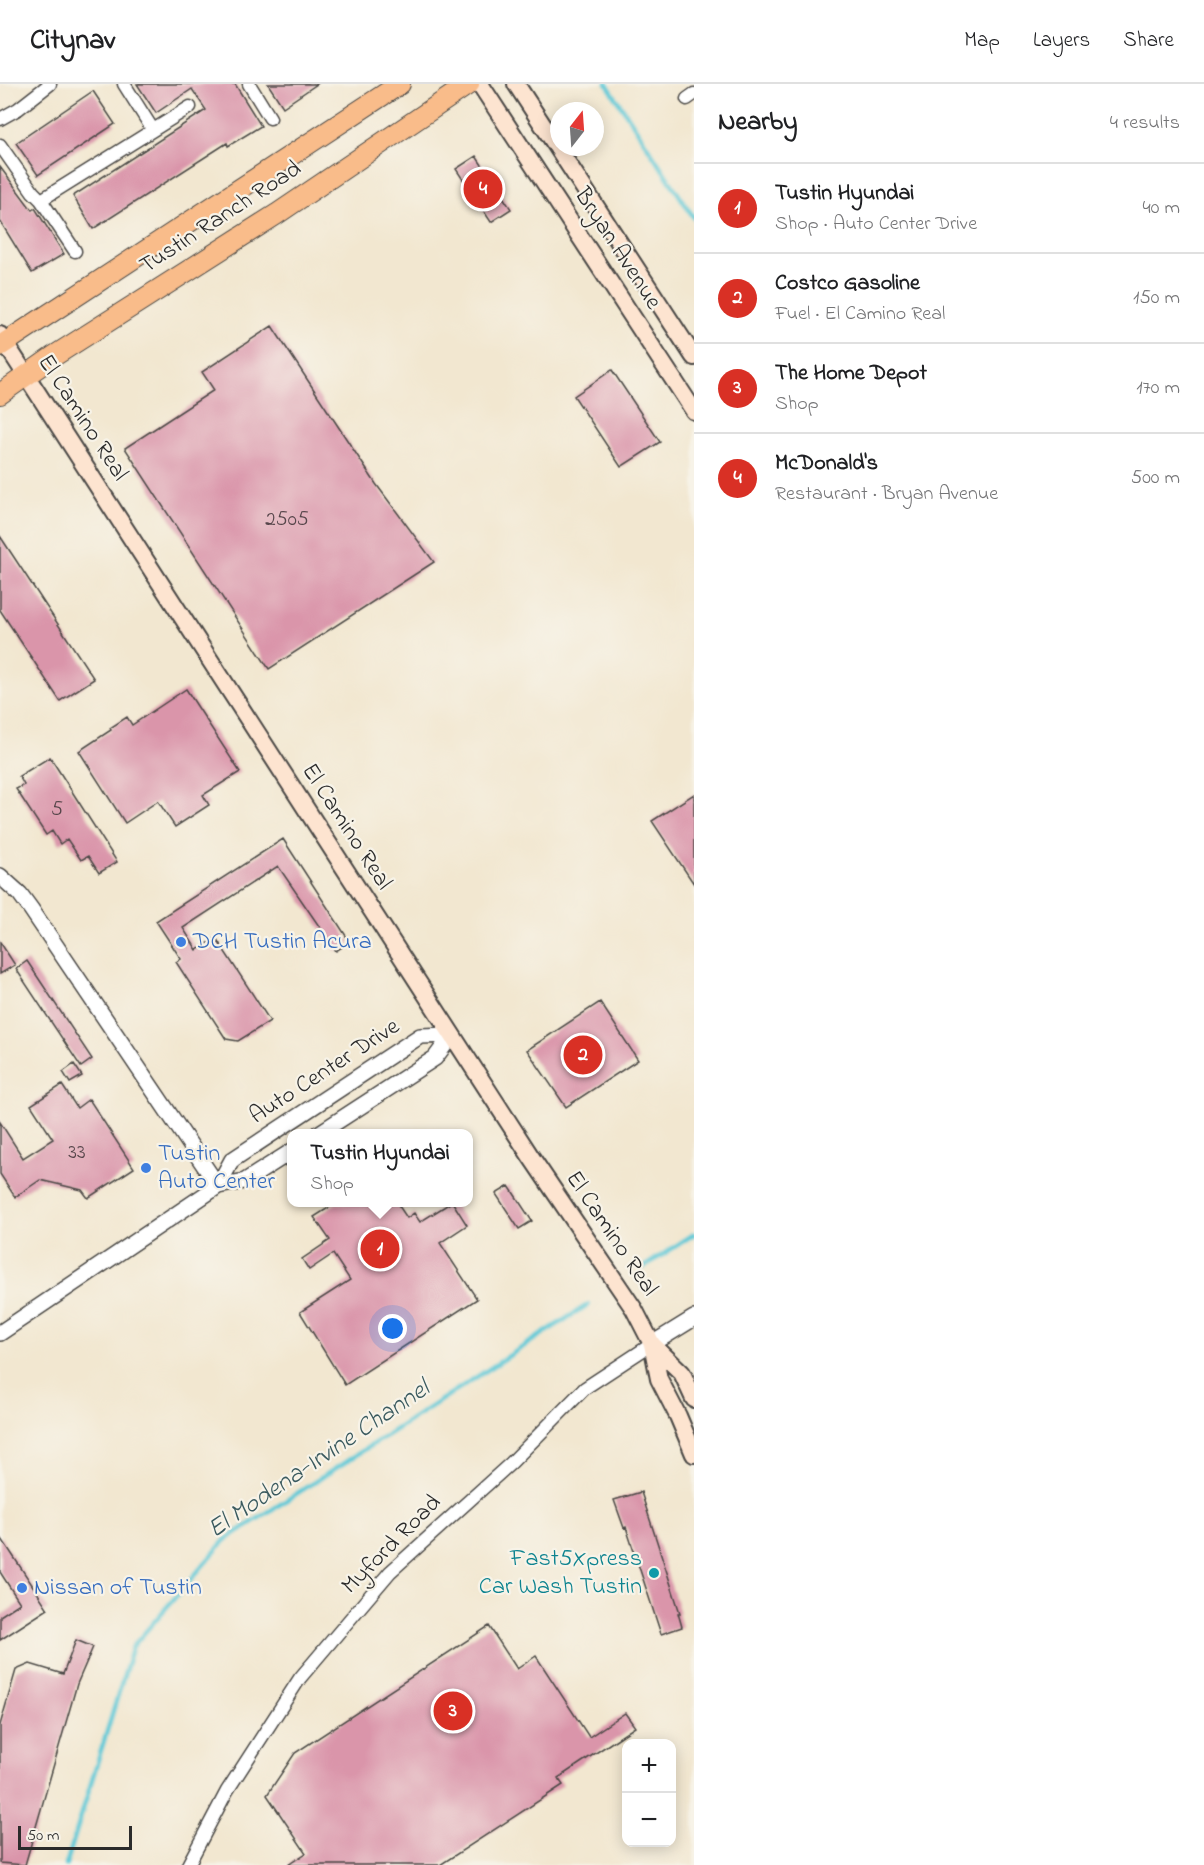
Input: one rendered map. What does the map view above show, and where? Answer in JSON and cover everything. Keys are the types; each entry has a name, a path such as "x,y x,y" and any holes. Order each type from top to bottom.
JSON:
{"main road":[{"name":"Tustin Ranch Road","path":"2,341 400,84"},
{"name":"Tustin Ranch Road","path":"0,394 54,356 277,214 469,84"},
{"name":"Bryan Avenue","path":"480,84 694,411"},
{"name":"Bryan Avenue","path":"516,84 694,357"},
{"name":"El Camino Real","path":"2,341 555,1194 634,1310 652,1344 659,1379 694,1454"},
{"name":"El Camino Real","path":"652,1344 682,1373 694,1399"}],"street":[{"path":"0,119 18,109 50,84"},
{"path":"124,84 153,130"},
{"path":"249,84 270,118"},
{"path":"41,200 190,107"},
{"path":"0,145 75,251"},
{"path":"0,876 31,909 218,1186"},
{"name":"Auto Center Drive","path":"326,1129 435,1058 452,1035"},
{"name":"Auto Center Drive","path":"218,1186 232,1160 420,1036 452,1035"},
{"name":"Auto Center Drive","path":"0,1333 218,1186 245,1181 287,1154"},
{"name":"Myford Road","path":"188,1865 227,1791 300,1678 390,1572 511,1463 585,1388 694,1318"}],"building":[{"path":"137,84 235,84 261,126 228,146 227,143 93,229 73,196 206,110 192,89 156,113"},
{"path":"268,84 317,84 283,107"},
{"path":"93,91 115,124 38,175 16,143"},
{"path":"476,156 511,209 491,222 456,169"},
{"path":"0,167 32,210 35,208 64,254 32,273 0,221"},
{"path":"272,326 376,484 434,562 269,669 125,448 214,390 202,372"},
{"path":"612,370 660,442 621,467 574,396"},
{"path":"0,536 94,679 60,701 0,610"},
{"path":"186,689 240,772 203,795 209,805 175,827 158,801 125,823 79,751 127,717 132,725"},
{"path":"50,757 117,862 99,873 88,856 81,860 67,839 60,844 52,831 46,835 16,789 24,785 19,776"},
{"path":"694,794 694,884 652,821"},
{"name":"DCH Tustin Acura","path":"283,839 350,942 336,951 278,866 183,928 197,950 216,938 270,1021 238,1041 226,1039 176,962 181,959 156,921"},
{"path":"0,942 15,965 0,974"},
{"path":"27,961 92,1059 81,1067 16,969"},
{"path":"600,1002 638,1060 566,1107 527,1050"},
{"path":"74,1064 82,1076 70,1083 63,1072"},
{"path":"62,1085 77,1108 89,1099 134,1168 88,1198 82,1190 40,1180 15,1197 0,1174 0,1122 23,1158 53,1139 31,1105"},
{"path":"509,1186 532,1221 519,1229 496,1194"},
{"path":"330,1207 400,1207 407,1218 414,1213 420,1222 444,1207 456,1207 467,1225 440,1243 477,1299 345,1385 300,1312 350,1280 333,1254 309,1270 302,1259 330,1240 314,1217"},
{"name":"Fast5Xpress Car Wash Tustin","path":"641,1492 680,1613 678,1613 682,1627 661,1634 626,1527 624,1528 614,1500"},
{"name":"Nissan of Tustin","path":"0,1536 48,1609 0,1640 0,1616 20,1603 0,1572"},
{"path":"489,1626 517,1669 536,1656 589,1737 625,1713 635,1727 558,1778 563,1785 440,1865 288,1865 306,1853 267,1795 295,1753"},
{"path":"76,1640 93,1647 77,1684 25,1865 0,1863 0,1725 16,1670 30,1664 63,1674"}],"waterway":[{"name":"El Modena-Irvine Channel","path":"607,84 694,218"},
{"name":"El Modena-Irvine Channel","path":"644,1267 694,1234"},
{"name":"El Modena-Irvine Channel","path":"66,1865 133,1646 225,1540 589,1304"}],"place":[{"name":"McDonald's","path":"483,189"},
{"name":"DCH Tustin Acura","path":"181,942"},
{"name":"Costco Gasoline","path":"583,1055"},
{"name":"Tustin Auto Center","path":"146,1168"},
{"name":"Tustin Hyundai","path":"380,1249"},
{"name":"Fast5Xpress Car Wash Tustin","path":"654,1573"},
{"name":"Nissan of Tustin","path":"22,1588"},
{"name":"The Home Depot","path":"453,1711"}]}
